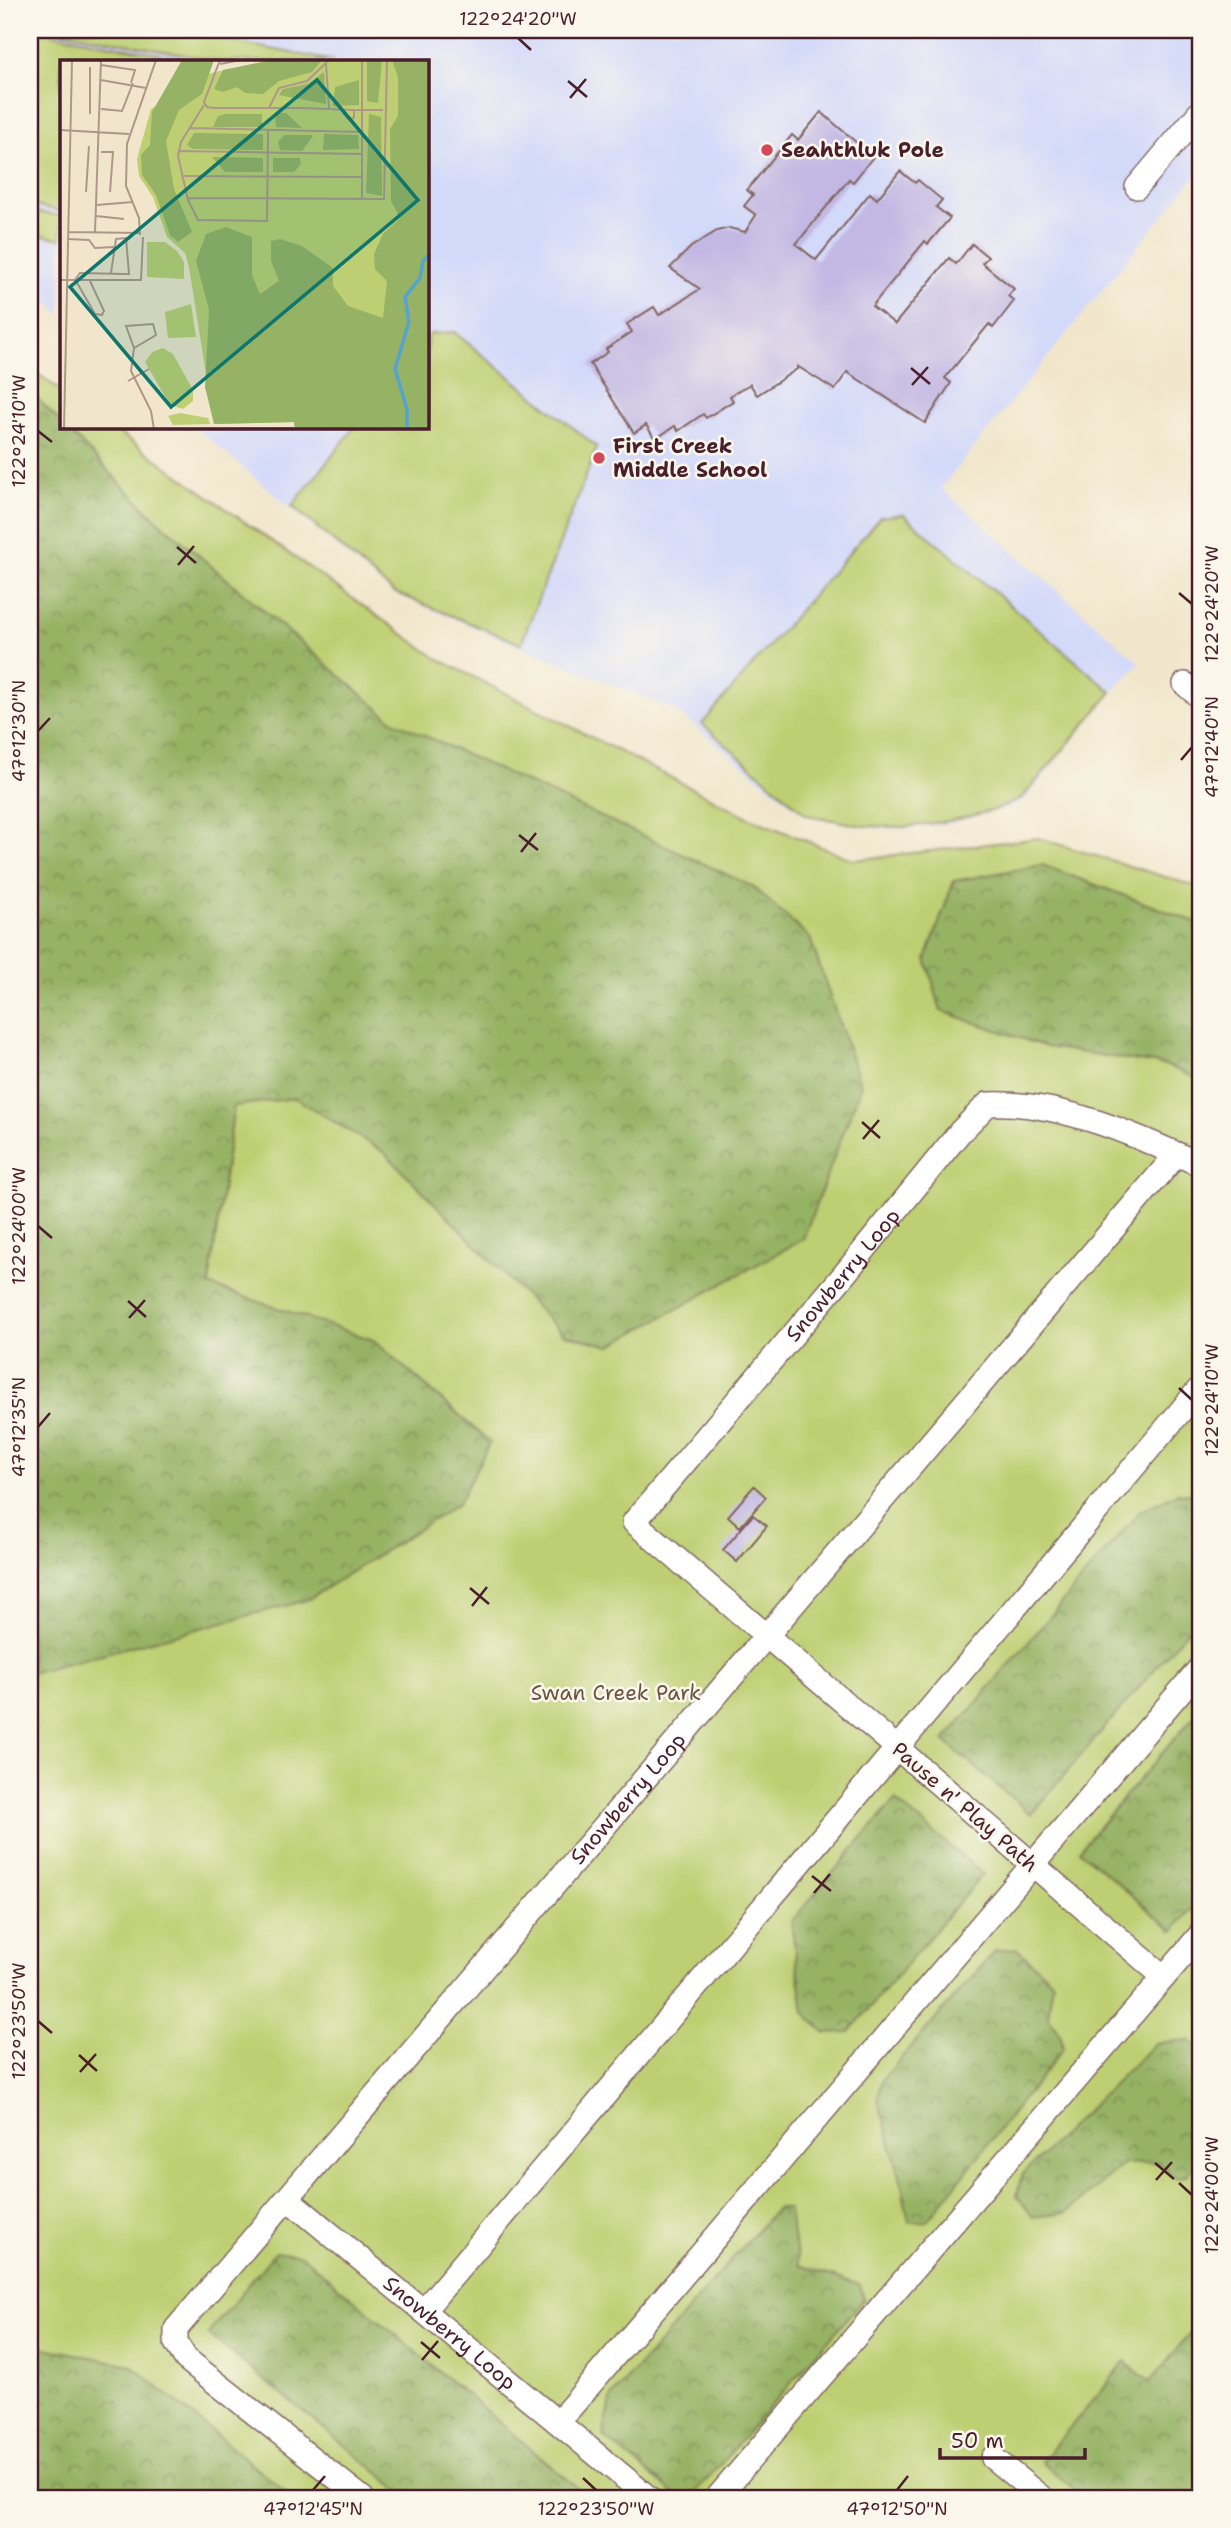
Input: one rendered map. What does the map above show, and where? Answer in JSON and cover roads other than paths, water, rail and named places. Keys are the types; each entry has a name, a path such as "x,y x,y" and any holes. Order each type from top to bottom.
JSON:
{"street":[{"path":"1138,187 1201,111"},
{"name":"Snowberry Loop","path":"649,2498 288,2199 766,1637 634,1522 843,1276 960,1132 988,1104 1002,1103 1049,1110 1091,1121 1201,1165"},
{"path":"766,1637 1177,1154"},
{"path":"424,2309 1201,1387"},
{"name":"Pause n' Play Path","path":"766,1637 1164,1978"},
{"path":"559,2421 1201,1667"},
{"path":"717,2498 1201,1934"},
{"path":"288,2199 176,2329 176,2343 186,2359 362,2498"},
{"path":"993,2458 1042,2498"}],"place":[{"name":"Seahthluk Pole","path":"767,150"},
{"name":"First Creek Middle School","path":"599,458"}],"park label":[{"name":"Swan Creek Park","path":"616,1693"}]}
